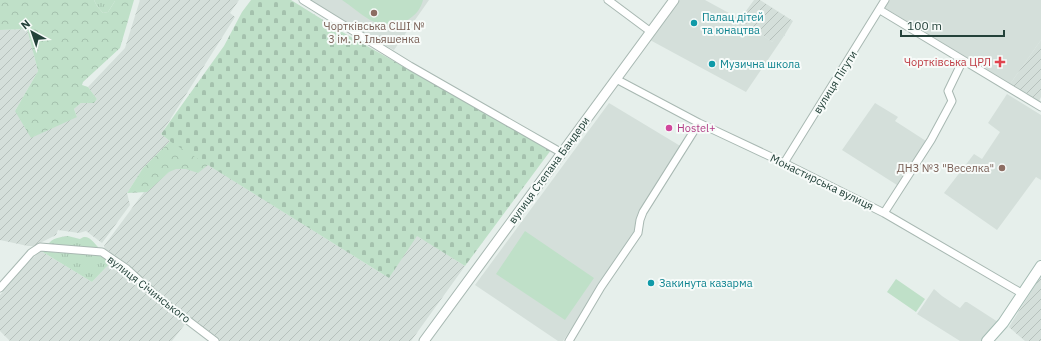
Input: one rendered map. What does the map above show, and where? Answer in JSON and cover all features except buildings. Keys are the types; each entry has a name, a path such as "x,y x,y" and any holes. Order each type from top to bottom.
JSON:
{"main road":[{"path":"987,341 1003,323 1041,266"}],"street":[{"path":"303,0 410,66 562,152"},
{"path":"608,0 650,32"},
{"name":"вулиця Степана Бандери","path":"424,341 674,0"},
{"path":"882,3 963,60 1041,107"},
{"name":"вулиця Пігути","path":"784,163 882,3"},
{"path":"884,213 931,140 952,101 948,91 963,60"},
{"name":"Монастирська вулиця","path":"616,80 699,123 784,163 884,213 1023,294"},
{"path":"569,341 601,287 638,233 643,212 699,123"},
{"name":"вулиця Січинського","path":"0,288 31,253 40,248 102,252 127,269 161,300 214,341"}],"shaded area":[{"path":"140,0 239,0 230,13 235,17 161,134 170,141 143,168 127,193 130,205 102,243 86,231 79,233 58,230 56,235 34,246 0,240 0,30 27,29 38,71 15,111 77,117 74,109 81,103 94,103 97,99 88,87 125,48"},
{"name":"Чортківська СШІ № 3 ім. Р. Ільяшенка","path":"307,0 429,0 394,50 350,27"},
{"path":"680,0 705,0 740,19 772,42 779,32 784,36 746,92 650,40"},
{"path":"754,0 760,0 793,21 784,36 779,33 772,42 740,19"},
{"name":"Чортківська ЦРЛ","path":"889,0 1041,0 1041,40 1010,84 885,8"},
{"path":"1041,40 1041,97 1039,101 1010,84"},
{"name":"ДНЗ №3 \"Веселка\"","path":"1007,94 1041,115 1041,180 1036,177 997,230 944,193 974,154 982,159 1000,132 988,123"},
{"path":"609,103 682,147 635,233 563,341 558,341 475,285"},
{"path":"875,103 898,117 895,121 926,141 897,185 842,150"},
{"path":"178,146 389,278 416,235 465,266 411,341 219,341 110,255 105,250 104,246"},
{"path":"41,251 92,282 111,262 137,282 152,297 183,319 185,324 172,341 10,341 0,331 0,295"},
{"path":"1041,276 1041,341 1025,341 1009,327"},
{"path":"934,289 960,308 965,302 967,302 998,322 981,341 960,341 917,314"}],"green space":[{"path":"0,0 94,0 103,13 108,12 115,0 134,0 120,48 83,82 82,85 88,87 97,99 94,103 81,103 74,109 77,117 31,138 15,111 38,71 27,29 0,30"},
{"path":"94,0 115,1 108,12 103,13"},
{"path":"251,0 291,0 344,33 551,150 465,266 417,236 389,278 171,142 161,134 224,46 242,12"},
{"path":"342,0 423,0 419,10 408,20 402,23 389,25 376,23 370,20"},
{"path":"170,141 195,145 208,165 198,173 186,169 176,169 169,172 147,192 127,193 143,168"},
{"path":"525,231 594,278 565,320 496,274"},
{"path":"68,236 80,239 87,237 98,247 97,249 48,245 54,239"},
{"path":"41,251 94,254 106,258 111,262 92,282"},
{"path":"896,279 925,299 916,312 887,292"}],"place":[{"name":"Чортківська СШІ № 3 ім. Р. Ільяшенка","path":"374,13"},
{"name":"Палац дітей та юнацтва","path":"694,23"},
{"name":"Чортківська ЦРЛ","path":"1000,62"},
{"name":"Музична школа","path":"712,64"},
{"name":"Hostel+","path":"669,128"},
{"name":"ДНЗ №3 \"Веселка\"","path":"1002,168"},
{"name":"Закинута казарма","path":"651,283"}]}
